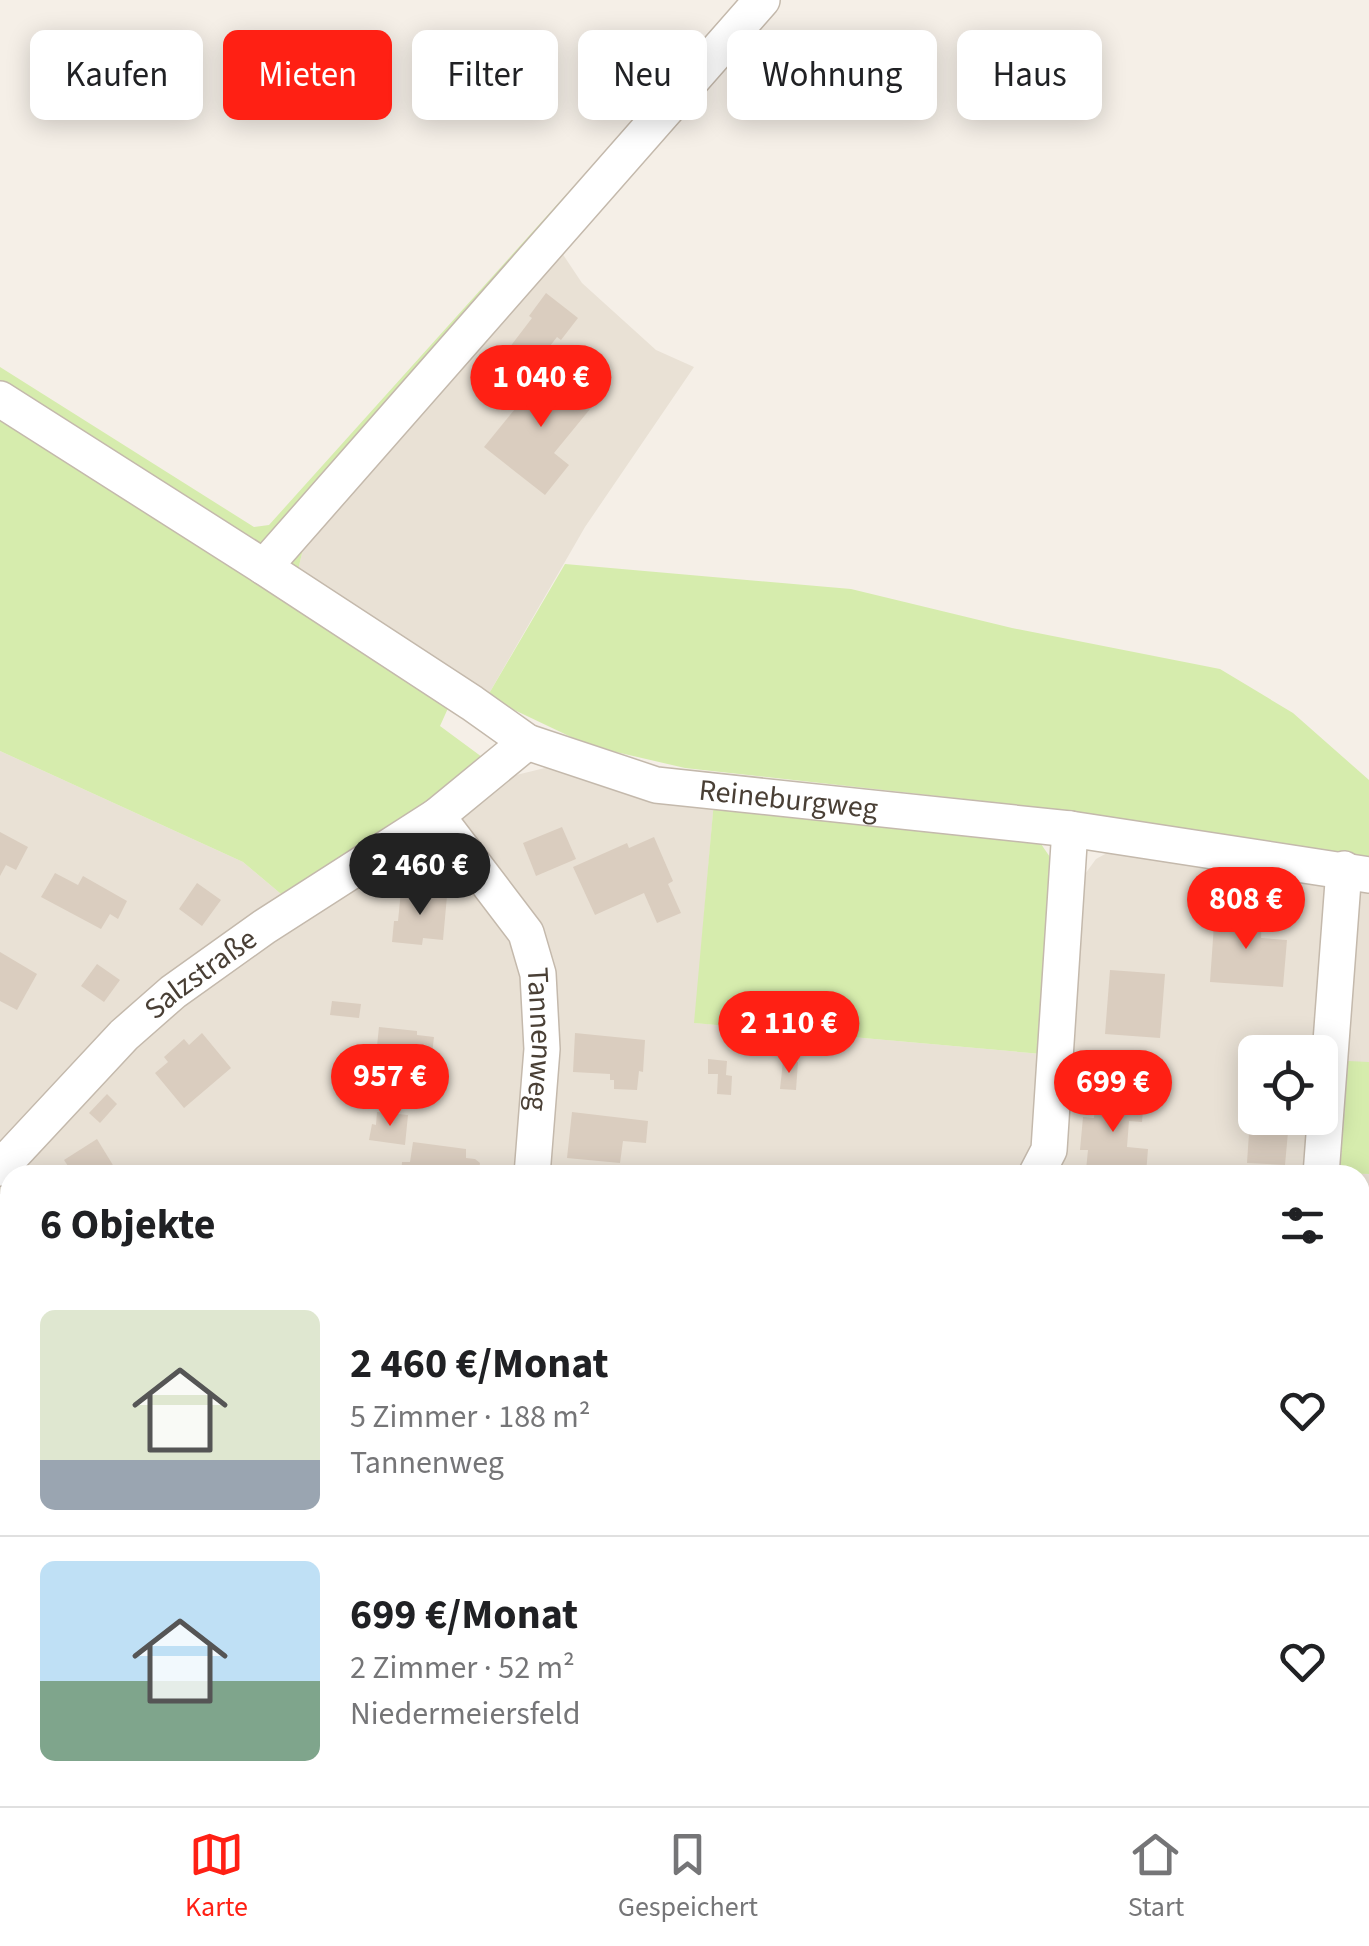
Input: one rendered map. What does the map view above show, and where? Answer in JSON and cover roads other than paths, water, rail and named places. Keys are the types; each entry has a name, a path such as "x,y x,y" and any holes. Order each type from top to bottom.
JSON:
{"street":[{"path":"264,567 762,0"},
{"name":"Reineburgweg","path":"0,399 264,567 527,742 656,784 1070,829 1357,872"},
{"name":"Salzstraße","path":"3,1165 124,1036 174,992 264,928 437,816 527,742"},
{"name":"Tannenweg","path":"437,816 526,933 538,974 542,1048 533,1165"},
{"path":"1041,1165 1049,1150 1070,829"},
{"path":"1323,1165 1357,872"}]}
